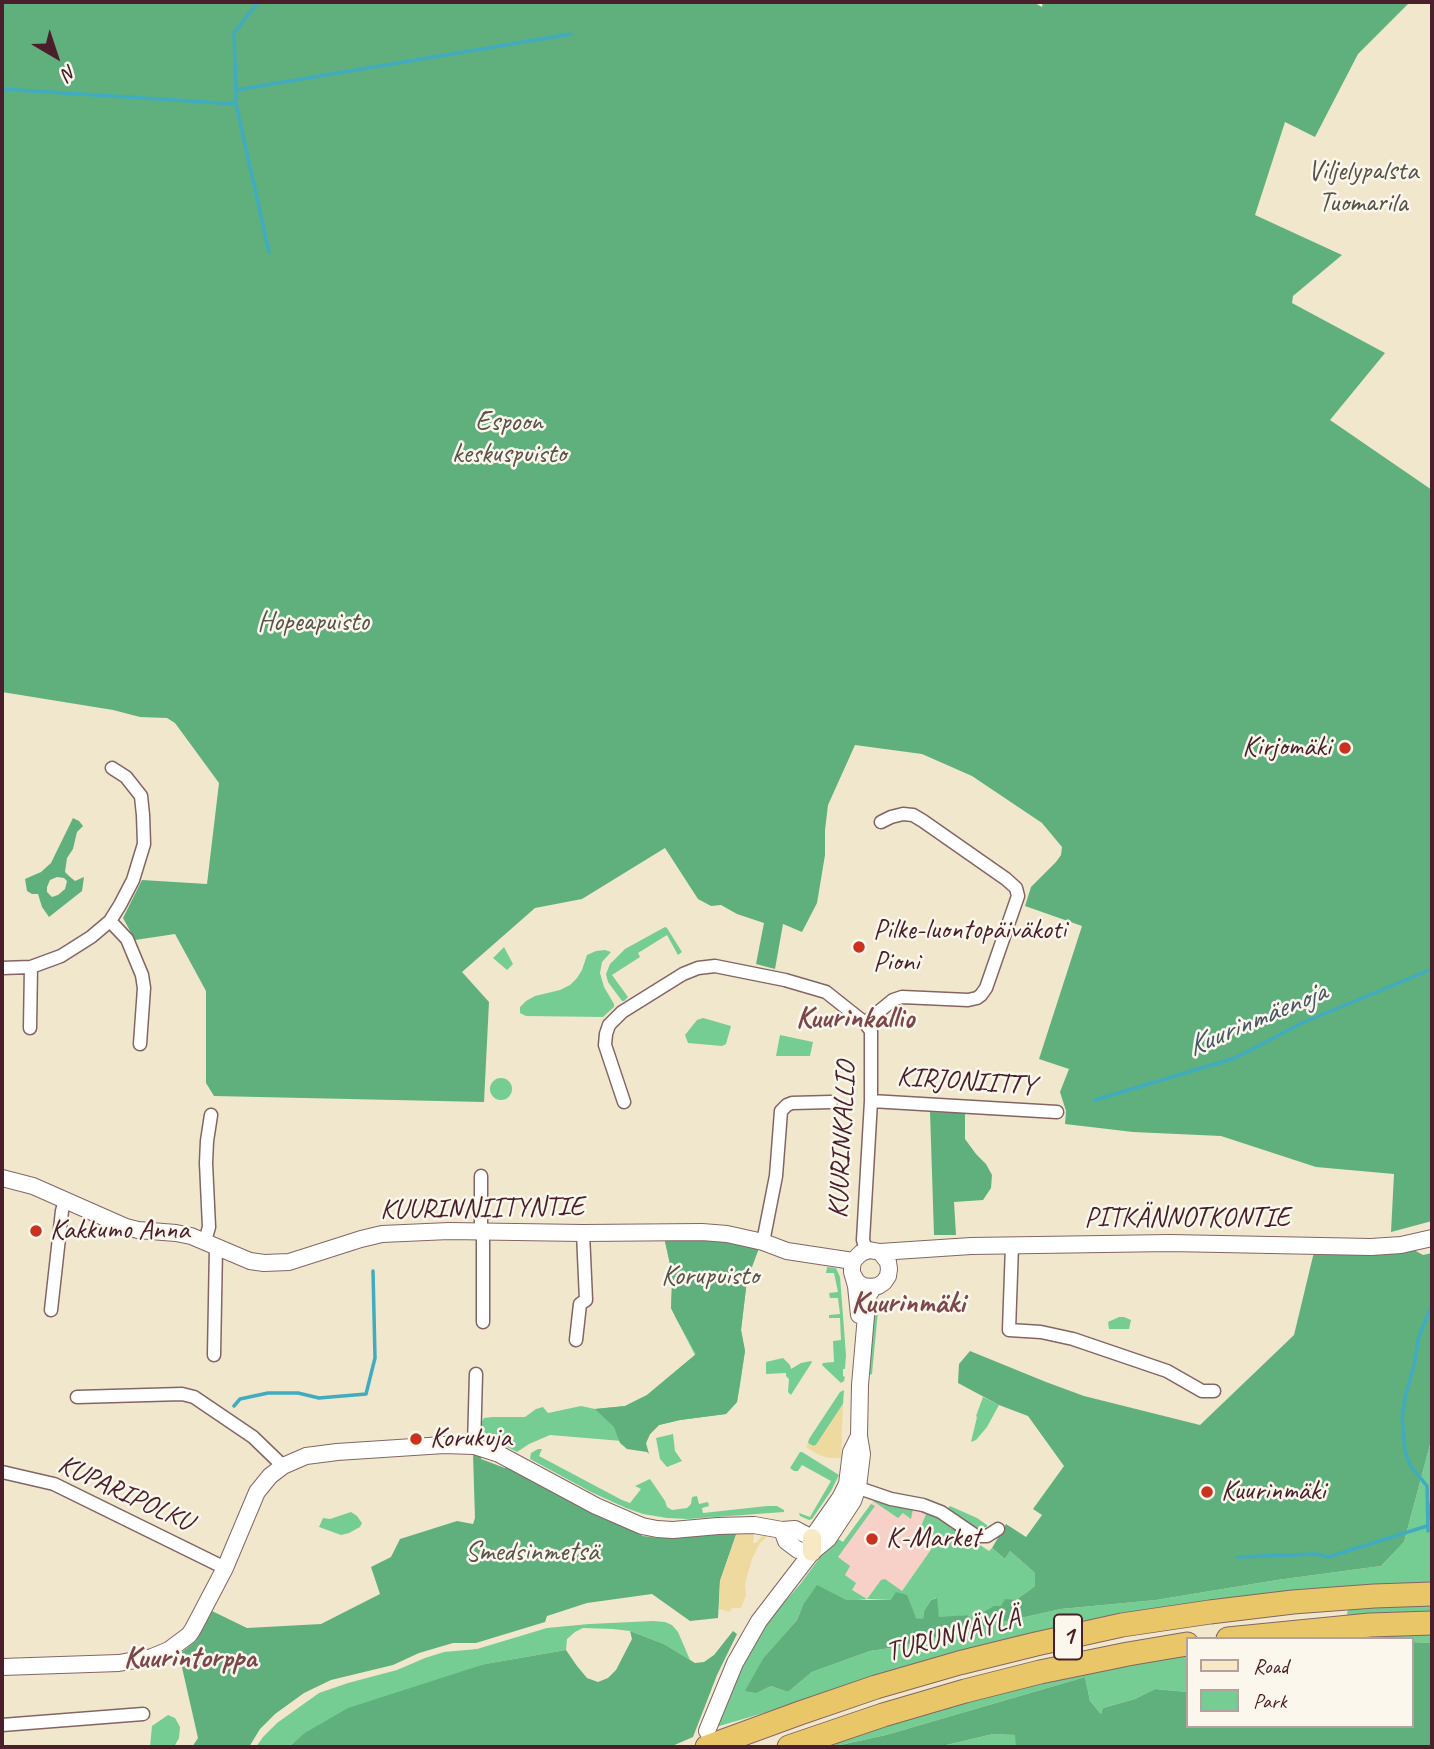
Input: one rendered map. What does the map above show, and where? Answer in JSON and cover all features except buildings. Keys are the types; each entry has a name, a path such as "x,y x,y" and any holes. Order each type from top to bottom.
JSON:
{"highway":[{"name":"TURUNVÄYLÄ","path":"710,1740 959,1663 1122,1625 1293,1602 1432,1594"},
{"path":"1248,1637 1370,1625 1432,1623"},
{"name":"TURUNVÄYLÄ","path":"789,1747 965,1691 1090,1662 1186,1644"}],"street":[{"path":"2,968 31,968 80,946 110,921 120,905 133,880 144,844 144,815 141,796 126,777 112,768"},
{"path":"865,1023 893,1000 902,997 968,1000 981,995 986,988 1018,896 1016,888 1006,879 913,815 903,814 881,822"},
{"path":"110,921 127,939 142,975 144,988 140,1044"},
{"name":"KUURINKALLIO","path":"624,1102 605,1045 609,1025 622,1012 671,981 698,968 715,967 762,975 825,992 865,1023 871,1031 871,1101 863,1260"},
{"path":"30,1028 31,968"},
{"name":"KIRJONIITTY","path":"871,1101 1057,1112"},
{"path":"762,1242 776,1176 782,1111 792,1103 831,1102"},
{"path":"211,1115 206,1141 206,1163 214,1355"},
{"path":"481,1176 483,1322"},
{"name":"KUURINNIITYNTIE","path":"2,1178 33,1186 126,1227 177,1233 250,1261 289,1262 382,1234 436,1231 702,1232 727,1234 787,1251 863,1260"},
{"path":"51,1310 65,1200"},
{"path":"576,1340 580,1304 586,1300 583,1233"},
{"name":"PITKÄNNOTKONTIE","path":"863,1260 941,1247 1170,1243 1370,1247 1401,1245 1432,1238"},
{"path":"1012,1245 1009,1330 1041,1332 1073,1339 1167,1371 1202,1391 1214,1391"},
{"name":"PITKÄNNOTKONTIE","path":"890,1269 941,1247"},
{"path":"887,1258 890,1269 881,1284 874,1287 863,1286 857,1282 863,1260 887,1258"},
{"path":"863,1260 858,1296 863,1344"},
{"path":"710,1740 734,1663 840,1498 853,1485 851,1452 859,1436 867,1304 874,1287"},
{"path":"474,1446 476,1374"},
{"path":"77,1397 183,1394 194,1397 253,1437 283,1466"},
{"path":"2,1667 119,1663 152,1657 169,1650 189,1635 225,1568 257,1492 270,1476 283,1466 306,1456 444,1445 474,1446 499,1454 596,1506 642,1526 673,1530 754,1525 782,1530 795,1529 812,1545"},
{"name":"KUPARIPOLKU","path":"2,1472 54,1484 225,1568"},
{"path":"853,1485 891,1499 923,1505 941,1512 976,1536 987,1536 999,1529"},
{"path":"2,1725 143,1714"}],"shaded area":[{"path":"875,1498 930,1511 937,1541 902,1591 874,1588 868,1599 817,1585 843,1542"}],"green space":[{"name":"Espoon keskuspuisto","path":"2,2 1033,2 1042,7 1043,2 1410,2 1358,54 1315,137 1285,122 1255,215 1342,255 1293,296 1292,303 1385,353 1330,420 1432,490 1432,1221 1391,1232 1394,1174 1316,1167 1221,1136 1133,1132 1065,1124 1066,1111 1060,1092 1069,1069 1039,1059 1082,926 1025,906 1031,887 1056,862 1062,847 1042,823 972,776 922,754 855,745 828,805 825,855 817,903 802,932 783,924 775,969 756,964 764,923 737,914 721,905 711,906 698,899 665,848 582,899 535,908 462,972 489,1002 484,1102 214,1096 206,1083 206,991 175,934 135,940 123,918 142,880 207,884 219,783 175,723 167,718 140,717 2,692"},
{"path":"73,818 79,821 83,826 77,832 73,849 67,858 65,872 75,881 84,877 82,891 49,917 38,894 27,891 25,879 41,872 51,863","holes":["64,878 67,881 65,889 52,897 47,892 50,880"]},
{"path":"665,927 682,952 678,955 667,935 638,953 640,957 612,975 628,997 622,1001 608,982 606,974 610,964 625,949"},
{"path":"504,947 513,964 507,970 493,958"},
{"path":"605,950 611,952 602,962 600,973 614,1007 603,1017 526,1016 520,1013 520,1007 526,1001 570,985 582,970 587,955"},
{"path":"703,1018 731,1026 726,1044 722,1046 688,1043 685,1035 697,1020"},
{"path":"780,1035 813,1042 810,1056 776,1056"},
{"path":"501,1078 509,1081 512,1089 509,1097 501,1100 493,1097 490,1089 493,1081"},
{"path":"930,1112 965,1113 965,1139 992,1175 991,1188 983,1200 954,1202 956,1235 934,1235"},
{"name":"Korupuisto","path":"664,1237 759,1248 747,1280 741,1330 745,1351 737,1402 726,1414 659,1425 646,1443 550,1435 517,1452 482,1435 481,1423 484,1418 525,1417 543,1407 548,1413 581,1406 595,1409 625,1406 647,1395 695,1355 671,1308 672,1283"},
{"name":"Korupuisto","path":"664,1237 709,1237 759,1248 747,1280 741,1330 745,1351 737,1402 726,1414 659,1425 646,1443 649,1454 627,1449 620,1443 614,1427 595,1409 625,1406 647,1395 696,1354 671,1308 672,1283"},
{"path":"1414,1250 1423,1255 1432,1253 1432,1437 1404,1542 1381,1566 1156,1600 1061,1609 904,1646 870,1651 812,1672 788,1692 771,1686 757,1693 745,1691 764,1657 797,1620 803,1605 817,1585 846,1600 891,1600 896,1592 907,1595 916,1618 923,1619 924,1611 931,1600 937,1598 939,1617 967,1615 975,1620 984,1620 984,1612 994,1606 1001,1606 1005,1599 1016,1600 1035,1586 1035,1573 1010,1551 1005,1559 992,1548 1006,1524 1026,1537 1042,1515 1033,1509 1064,1466 1028,1416 999,1405 958,1383 959,1364 970,1351 1084,1396 1200,1425 1294,1335 1314,1252"},
{"path":"827,1267 836,1268 840,1277 846,1355 843,1369 845,1377 841,1383 822,1365 834,1362 833,1341 841,1340 840,1318 829,1318 829,1315 840,1314 838,1298 830,1298 829,1293 838,1292 834,1273 826,1273"},
{"path":"873,1311 878,1311 872,1374 869,1375 868,1374"},
{"path":"1119,1317 1131,1320 1129,1329 1109,1329 1108,1322"},
{"path":"783,1358 791,1369 801,1363 812,1362 791,1395 788,1392 789,1379 786,1373 766,1374 766,1362"},
{"path":"844,1390 843,1404 816,1445 808,1443 840,1392"},
{"path":"983,1397 999,1405 987,1427 971,1442 976,1416"},
{"path":"673,1434 675,1451 682,1461 667,1467 660,1459 656,1438"},
{"path":"1432,1437 1432,1584 1341,1589 784,1707 716,1727 751,1648 770,1619 835,1537 843,1542 871,1504 875,1506 838,1557 850,1566 845,1575 856,1583 852,1590 867,1599 881,1580 885,1579 902,1591 937,1541 920,1529 930,1511 989,1551 992,1548 1005,1559 1010,1551 1035,1573 1035,1586 984,1620 975,1620 967,1615 939,1618 936,1598 931,1600 924,1611 923,1620 891,1600 868,1599 803,1605 797,1620 764,1657 757,1693 771,1686 788,1692 812,1672 870,1651 904,1646 1061,1609 1156,1600 1381,1566 1404,1542"},
{"path":"542,1449 539,1456 630,1503 641,1489 635,1486 650,1479 667,1507 672,1510 687,1508 692,1497 697,1496 699,1504 708,1502 709,1506 702,1508 703,1513 767,1506 777,1506 784,1512 688,1519 643,1514 591,1492 530,1459 531,1453"},
{"path":"800,1452 839,1475 831,1491 809,1520 799,1513 810,1517 831,1481 802,1465 798,1471 790,1468"},
{"name":"Smedsinmetsä","path":"473,1454 505,1468 508,1465 643,1536 659,1538 737,1532 720,1581 718,1618 690,1621 652,1594 587,1603 547,1616 545,1622 476,1643 453,1643 419,1653 393,1665 331,1680 304,1693 275,1714 260,1729 249,1747 192,1747 198,1738 181,1663 177,1656 196,1641 212,1611 247,1628 321,1624 380,1594 371,1567 391,1557 400,1539 457,1521 473,1524"},
{"path":"875,1498 913,1509 911,1519 903,1513 898,1518 873,1501"},
{"path":"950,1506 977,1518 987,1527 976,1529 947,1509"},
{"path":"351,1512 362,1523 349,1533 341,1535 319,1527 323,1518 330,1519"},
{"path":"1432,1604 1432,1611 1347,1615 1348,1608"},
{"path":"653,1621 672,1625 678,1632 690,1660 664,1644 630,1631 583,1628 567,1639 566,1650 485,1664 303,1734 289,1747 256,1747 277,1723 319,1693 397,1670 425,1658 444,1652 477,1649 547,1628"},
{"path":"630,1631 664,1644 695,1663 704,1662 714,1655 733,1631 737,1634 717,1675 693,1737 670,1747 289,1747 303,1734 348,1708 485,1664 566,1650 587,1678 598,1682 608,1678 616,1670 632,1639"},
{"path":"1432,1634 1432,1643 1413,1642 1413,1637 1358,1637"},
{"path":"1413,1642 1432,1643 1432,1747 1016,1747 1015,1735 993,1734 938,1747 831,1747 886,1735 1085,1677 1090,1701 1101,1714 1103,1708 1135,1699 1155,1689 1186,1692 1186,1728 1413,1728"},
{"path":"1186,1652 1186,1692 1155,1689 1135,1699 1103,1708 1101,1714 1090,1701 1085,1677 886,1735 835,1746 837,1739 1048,1678"},
{"path":"168,1715 175,1718 180,1727 179,1738 174,1747 150,1747 152,1726"},
{"path":"993,1734 1016,1735 1016,1747 938,1747"}],"sand":[{"path":"843,1404 841,1458 819,1455 806,1447 808,1443 816,1445"},
{"path":"737,1532 752,1532 753,1543 765,1535 767,1537 760,1543 752,1559 741,1608 732,1608 730,1612 719,1609 720,1581"}],"waterway":[{"path":"236,90 234,33 258,2"},
{"path":"2,89 236,104 236,90 571,34"},
{"path":"236,104 269,252"},
{"name":"Kuurinmäenoja","path":"1095,1100 1235,1058 1302,1023 1432,969"},
{"path":"234,1406 240,1399 268,1393 298,1393 319,1398 366,1394 375,1358 373,1271"},
{"path":"1428,1531 1427,1486 1410,1465 1405,1451 1402,1417 1418,1339 1432,1305"},
{"path":"1430,1505 1432,1524"},
{"path":"1238,1557 1316,1554 1328,1557 1427,1526"}],"place":[{"name":"Kirjomäki","path":"1345,748"},
{"name":"Pilke-luontopäiväkoti Pioni","path":"859,947"},
{"name":"Kakkumo Anna","path":"36,1231"},
{"name":"Korukuja","path":"416,1439"},
{"name":"Kuurinmäki","path":"1207,1492"},
{"name":"K-Market","path":"872,1539"}],"district":[{"name":"Kuurinkallio","path":"855,1019"},
{"name":"Kuurinmäki","path":"908,1304"},
{"name":"Kuurintorppa","path":"190,1659"}],"park label":[{"name":"Viljelypalsta Tuomarila","path":"1363,188"},
{"name":"Hopeapuisto","path":"313,623"}]}
